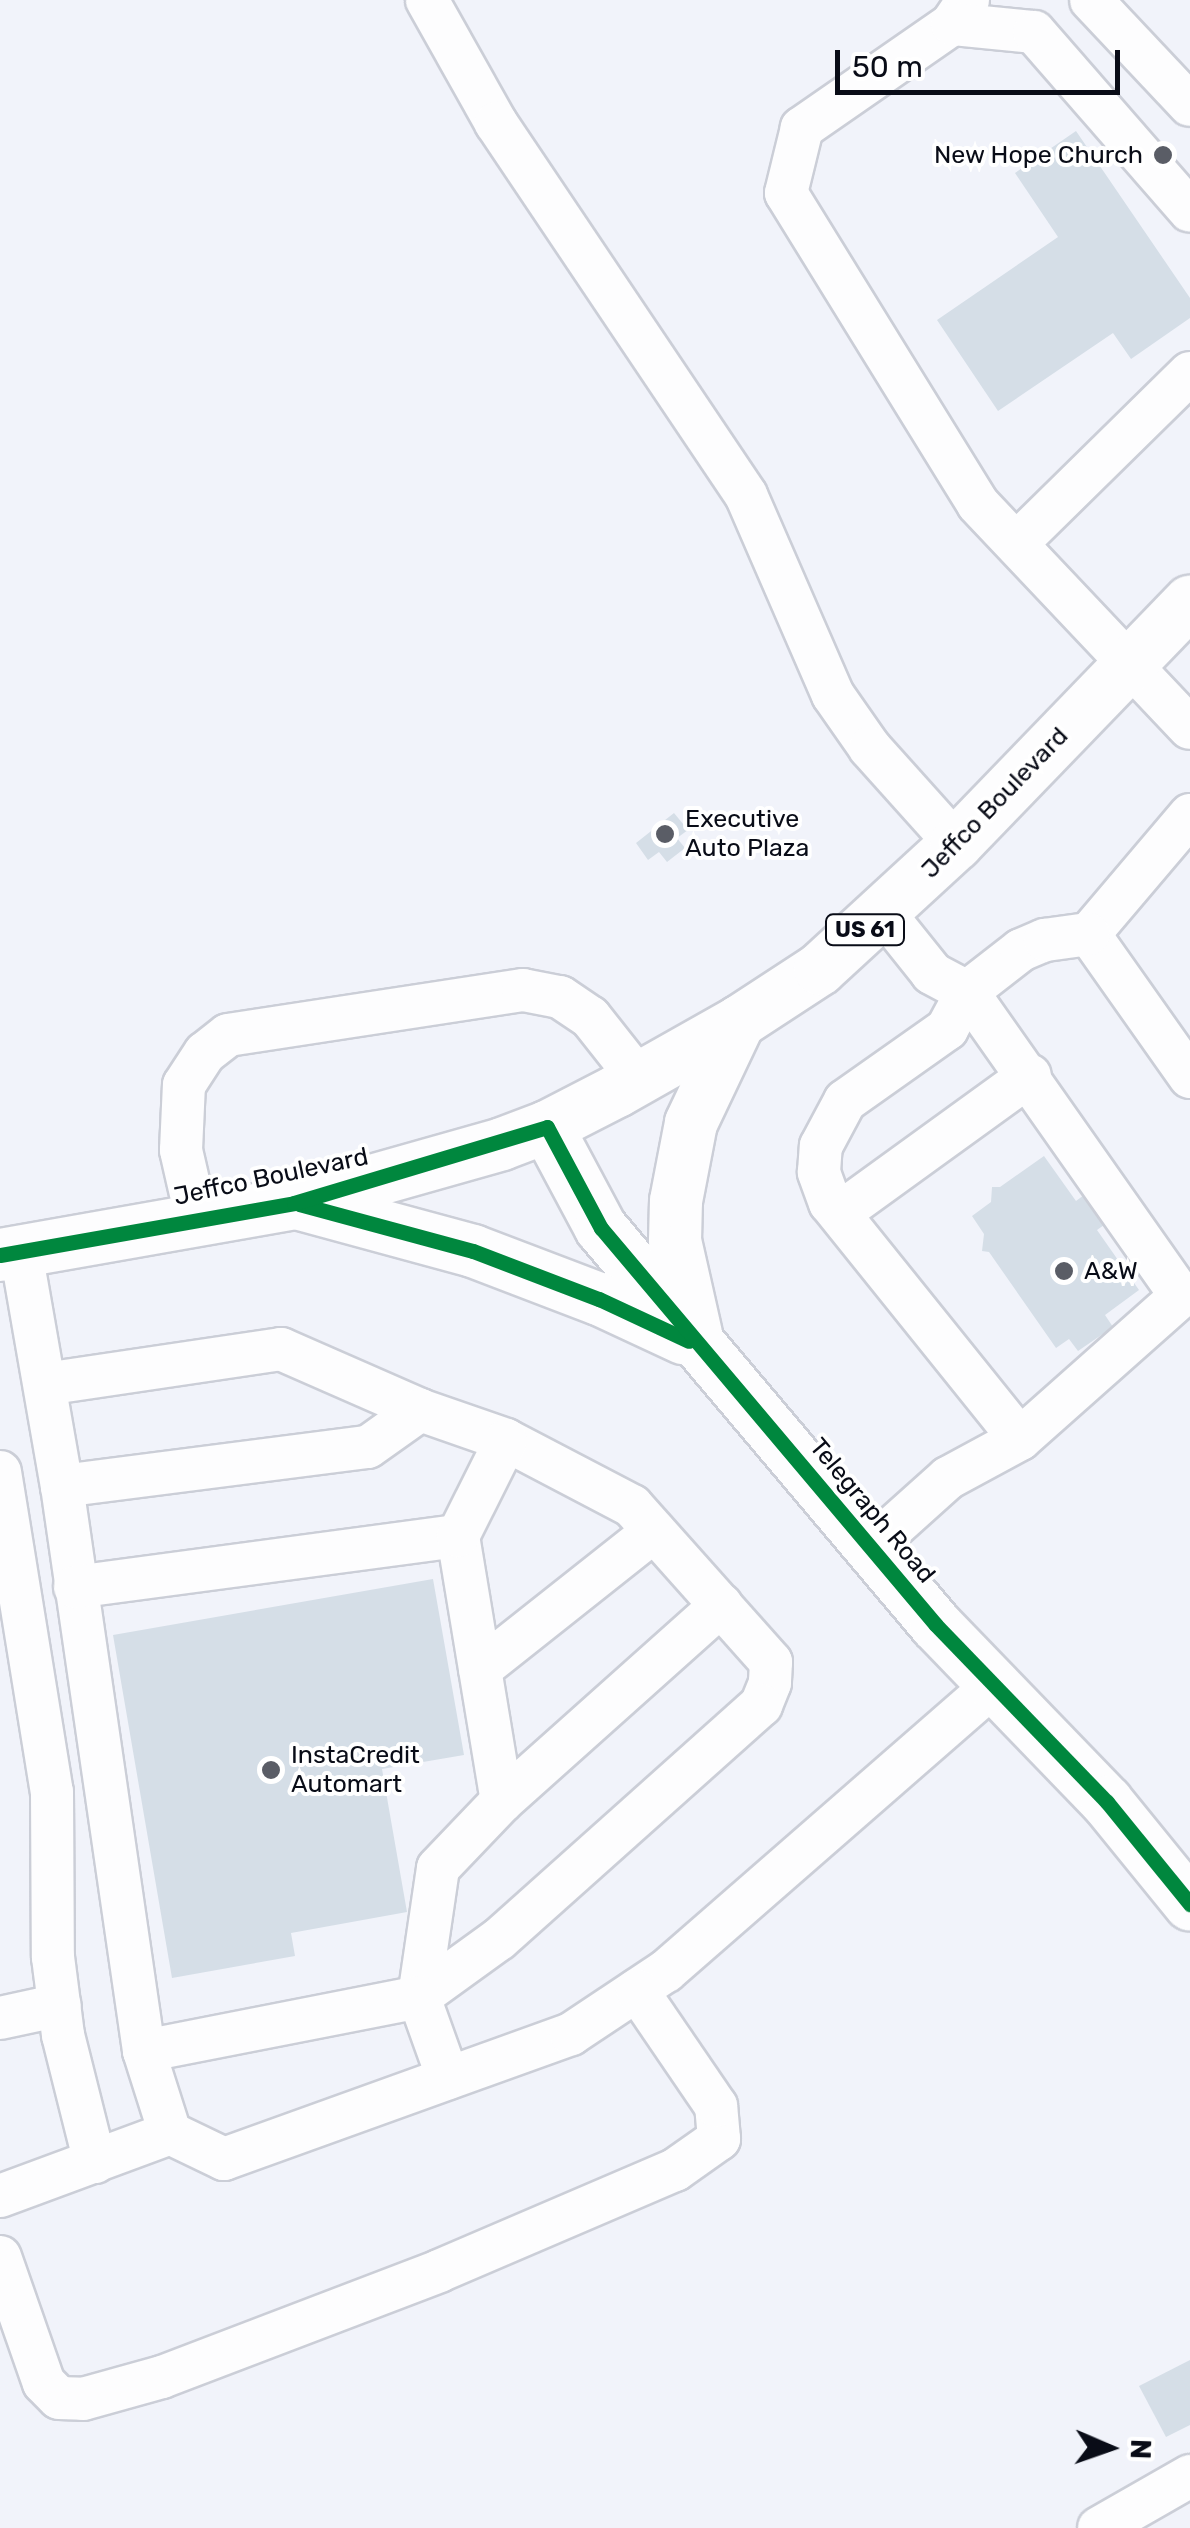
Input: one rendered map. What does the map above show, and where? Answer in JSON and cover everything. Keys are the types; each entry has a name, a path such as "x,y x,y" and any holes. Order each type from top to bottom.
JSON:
{"main road":[{"name":"Jeffco Boulevard","path":"10,1253 294,1202 547,1128 639,1079 739,1022 820,968 884,913 1190,602"},
{"path":"699,1346 675,1241 676,1201 691,1124 739,1022"},
{"name":"Telegraph Road","path":"547,1128 601,1228 870,1548 1106,1802 1190,1904"},
{"path":"294,1202 473,1251 600,1299 699,1346"}],"street":[{"path":"427,0 506,138 741,485 776,556 833,695 870,748 956,844"},
{"path":"1091,0 1190,105"},
{"path":"1190,212 1034,32 960,12 802,128 786,193 978,504 1190,728"},
{"path":"1018,542 1190,373"},
{"path":"1020,1439 830,1203 819,1172 821,1146 844,1101 947,1030 967,992 1021,950 1044,940 1089,934 1190,816"},
{"path":"870,1548 948,1478 1020,1439 1182,1296 1030,1075 967,992 932,974 884,913"},
{"path":"1089,934 1190,1077"},
{"path":"197,1220 181,1150 184,1085 206,1052 228,1035 523,990 560,997 590,1017 639,1079"},
{"path":"841,1212 1030,1075"},
{"path":"10,1253 44,1384 62,1486 144,2051 170,2133 224,2159 571,2034 666,1971 994,1685"},
{"path":"44,1384 281,1349 420,1410 506,1440 632,1506 771,1662 770,1683 760,1705 499,1939 419,1997 144,2051"},
{"path":"62,1486 368,1447 420,1410"},
{"path":"502,1800 458,1536 506,1440"},
{"path":"0,1472 52,1792 53,1957 63,2035 95,2162"},
{"path":"480,1669 654,1531"},
{"path":"75,1587 458,1536"},
{"path":"448,2078 419,1997 438,1868 502,1800 721,1605"},
{"path":"0,2258 44,2383 59,2398 83,2399 162,2376 438,2271 675,2170 720,2139 716,2106 637,1990"},
{"path":"0,2018 60,2004"},
{"path":"0,2196 170,2133"},
{"path":"1098,2528 1190,2476"}],"building":[{"path":"1076,131 1190,298 1190,318 1131,359 1113,333 998,411 937,320 1058,237 1015,173"},
{"name":"Executive Auto Plaza","path":"674,813 688,830 677,838 685,848 667,862 659,852 648,860 636,843"},
{"name":"A&W","path":"1044,1156 1076,1201 1084,1195 1104,1225 1097,1230 1139,1290 1105,1315 1113,1327 1078,1351 1069,1339 1056,1348 989,1252 982,1251 984,1234 972,1216 991,1202 992,1187 1000,1187"},
{"path":"433,1579 464,1755 382,1769 407,1912 291,1933 295,1956 172,1978 113,1635"},
{"path":"1190,2360 1190,2425 1166,2437 1139,2386"}],"cycle path":[{"path":"0,1255 294,1203 547,1127 601,1228 936,1625 1107,1802 1190,1904"},
{"path":"299,1204 473,1251 599,1299 689,1341"}],"place":[{"name":"New Hope Church","path":"1163,155"},
{"name":"Executive Auto Plaza","path":"665,834"},
{"name":"A&W","path":"1064,1271"},
{"name":"InstaCredit Automart","path":"271,1770"}]}
